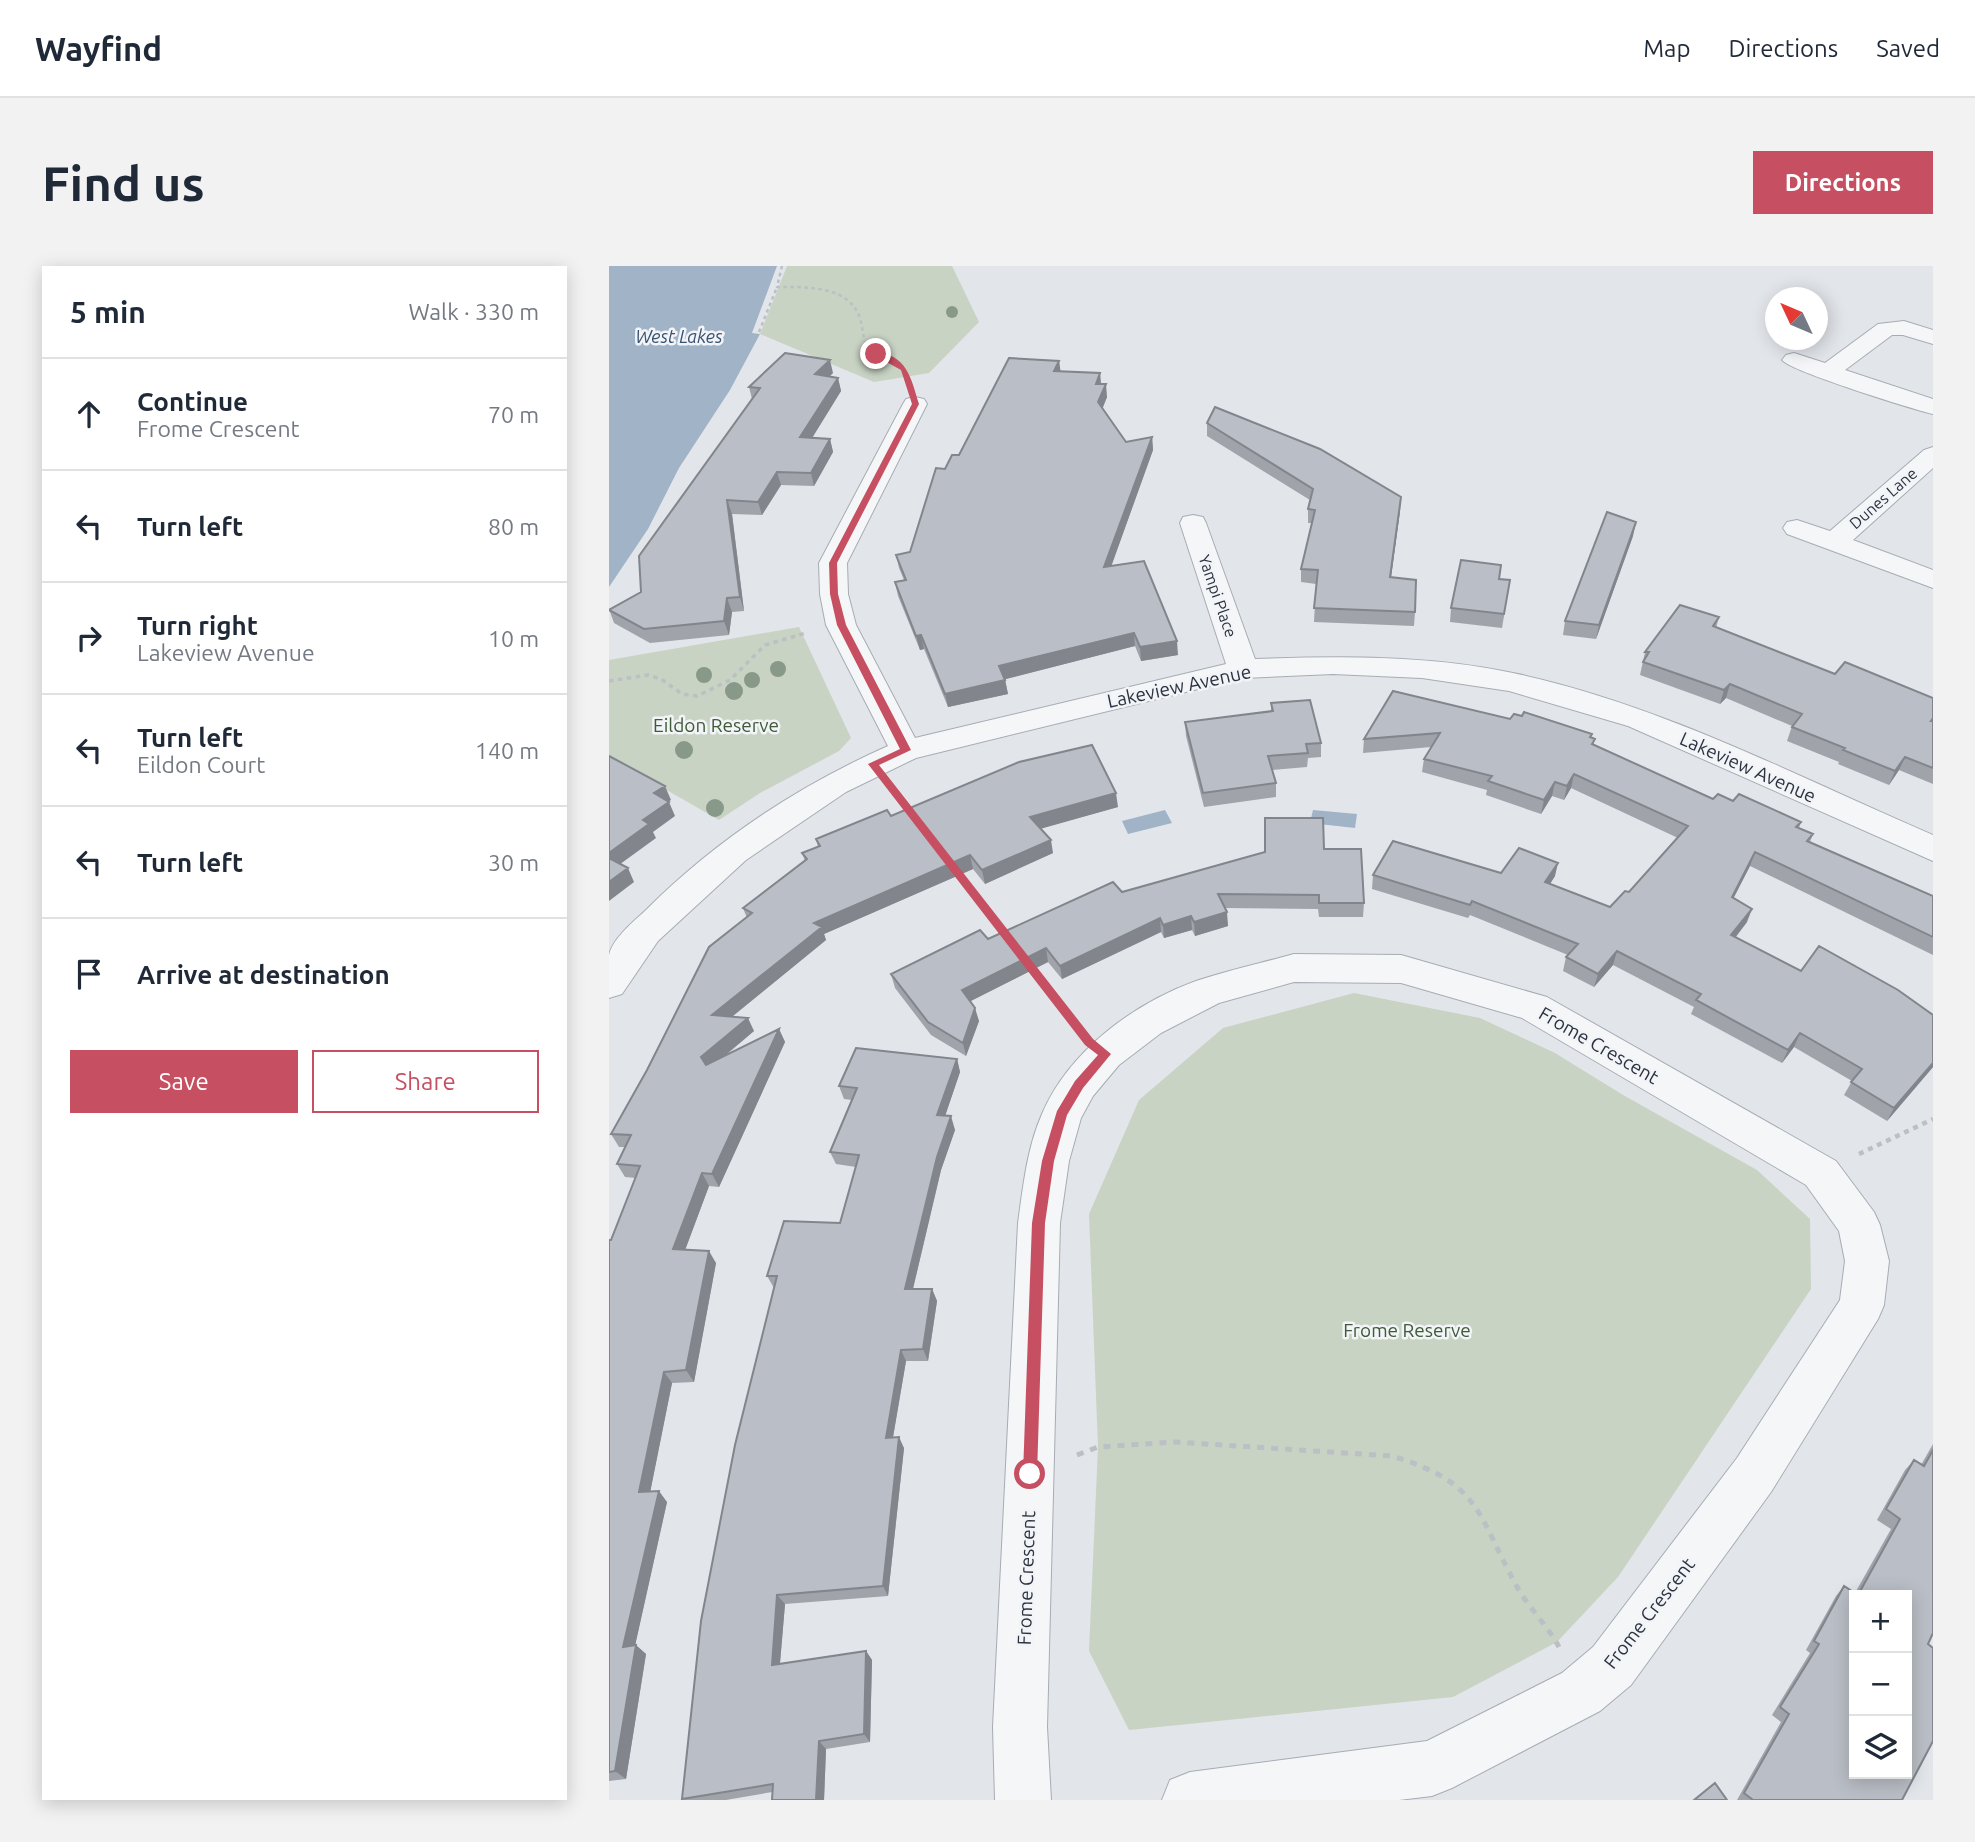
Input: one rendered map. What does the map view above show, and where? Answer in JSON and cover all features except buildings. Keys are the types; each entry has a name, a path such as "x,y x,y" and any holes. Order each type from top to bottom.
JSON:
{"street":[{"path":"1827,372 1886,330 1904,328 1933,337"},
{"path":"1794,360 1933,407"},
{"path":"906,750 841,625 834,594 833,563 915,404"},
{"name":"Dunes Lane","path":"1834,542 1933,454"},
{"name":"Yampi Place","path":"1193,523 1243,669"},
{"path":"1797,528 1933,580"},
{"name":"Lakeview Avenue","path":"609,984 644,933 731,852 821,792 873,764 906,750 1243,669 1333,665 1422,669 1512,681 1639,719 1933,849"},
{"name":"Frome Crescent","path":"1023,1800 1020,1727 1039,1223 1048,1161 1061,1115 1079,1084 1105,1054 1147,1023 1207,992 1294,968 1401,970 1534,1007 1821,1173 1859,1225 1867,1261 1862,1305 1754,1475 1612,1666 1581,1692 1432,1769 1190,1800"}],"path":[{"path":"759,332 777,287 782,266"},
{"path":"777,287 814,287 840,295 856,309 868,350 896,362 905,369 915,404"},
{"path":"609,681 626,676 654,676 673,687 679,695 700,696 717,689 741,671 762,647 774,640 841,625"},
{"path":"873,764 915,817"},
{"path":"948,860 1014,946"},
{"path":"1023,956 1089,1042 1105,1054"},
{"path":"1821,1173 1933,1119"},
{"path":"1030,1474 1098,1447 1175,1442 1392,1456 1424,1464 1452,1479 1482,1512 1517,1587 1557,1643 1581,1692"}],"green space":[{"path":"787,266 952,266 979,322 929,373 874,382 760,334"},
{"name":"Eildon Reserve","path":"799,627 851,738 839,751 760,793 719,820 609,757 609,660"},
{"name":"Frome Reserve","path":"1354,993 1480,1018 1555,1053 1623,1095 1757,1170 1810,1219 1811,1289 1618,1577 1557,1642 1453,1697 1129,1730 1089,1651 1098,1447 1089,1214 1139,1100 1223,1028"}],"water":[{"name":"West Lakes","path":"609,266 777,266 752,333 760,334 730,390 679,468 648,529 609,587"},
{"path":"1165,810 1172,823 1128,834 1122,821"},
{"path":"1313,810 1357,814 1355,828 1310,823"}],"route":[{"path":"876,354 905,369 915,404 833,563 834,594 841,625 906,750 873,764 1089,1042 1105,1054 1079,1084 1061,1115 1048,1161 1039,1223 1030,1474"}]}
